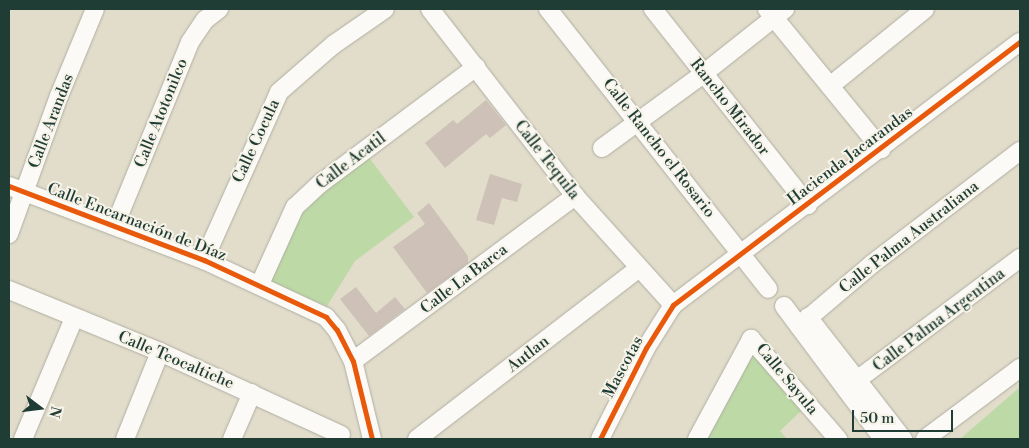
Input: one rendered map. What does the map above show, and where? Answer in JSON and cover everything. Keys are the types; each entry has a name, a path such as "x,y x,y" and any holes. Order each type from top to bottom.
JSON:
{"street":[{"name":"Calle Arandas","path":"9,234 16,189 95,9"},
{"name":"Calle Atotonilco","path":"115,226 190,42 205,20 219,9"},
{"name":"Calle Cocula","path":"204,260 279,92 332,45 385,9"},
{"name":"Calle Tequila","path":"430,9 574,196 638,270 673,305"},
{"name":"Calle Rancho el Rosario","path":"548,9 768,289"},
{"name":"Rancho Mirador","path":"653,9 808,205"},
{"path":"830,86 925,9"},
{"path":"602,148 639,123 703,74 775,12 830,86 881,149"},
{"name":"Hacienda Jacarandas","path":"740,252 808,205 1020,42"},
{"name":"Calle Acatil","path":"260,284 295,207 321,182 476,68"},
{"name":"Calle Palma Australiana","path":"804,322 1020,151"},
{"name":"Calle Encarnación de Díaz","path":"16,189 204,260 260,284 326,317 337,330 353,361 371,437"},
{"name":"Calle La Barca","path":"353,361 574,196"},
{"name":"Mascotas","path":"600,439 646,348 673,305 740,252"},
{"name":"Calle Palma Argentina","path":"857,380 1020,258"},
{"name":"Autlan","path":"417,439 638,270"},
{"name":"Calle Teocaltiche","path":"9,290 160,352 252,393 340,437"},
{"path":"784,306 804,322 857,380 903,439"},
{"path":"23,439 74,318"},
{"path":"804,322 882,439"},
{"name":"Calle Sayula","path":"697,439 751,339 838,439"},
{"path":"125,439 160,352"},
{"path":"925,439 1020,368"},
{"path":"232,439 252,393"},
{"path":"340,437 371,437"}],"green space":[{"path":"367,155 414,217 355,261 327,306 267,282 298,214"},
{"path":"750,349 804,408 780,431 787,439 703,439"},
{"path":"1020,387 1020,439 960,439"}],"building":[{"path":"486,100 506,125 490,138 486,134 445,168 425,143 453,120 457,124"},
{"path":"490,174 522,184 517,202 502,198 494,225 476,220"},
{"path":"429,203 468,256 468,263 427,293 393,247 425,224 417,213"},
{"path":"356,287 376,313 395,297 405,309 369,336 340,299"}],"cycle path":[{"path":"600,439 646,348 673,305 1020,42"},
{"path":"9,186 204,260 326,317 337,330 353,361 372,439"}]}
